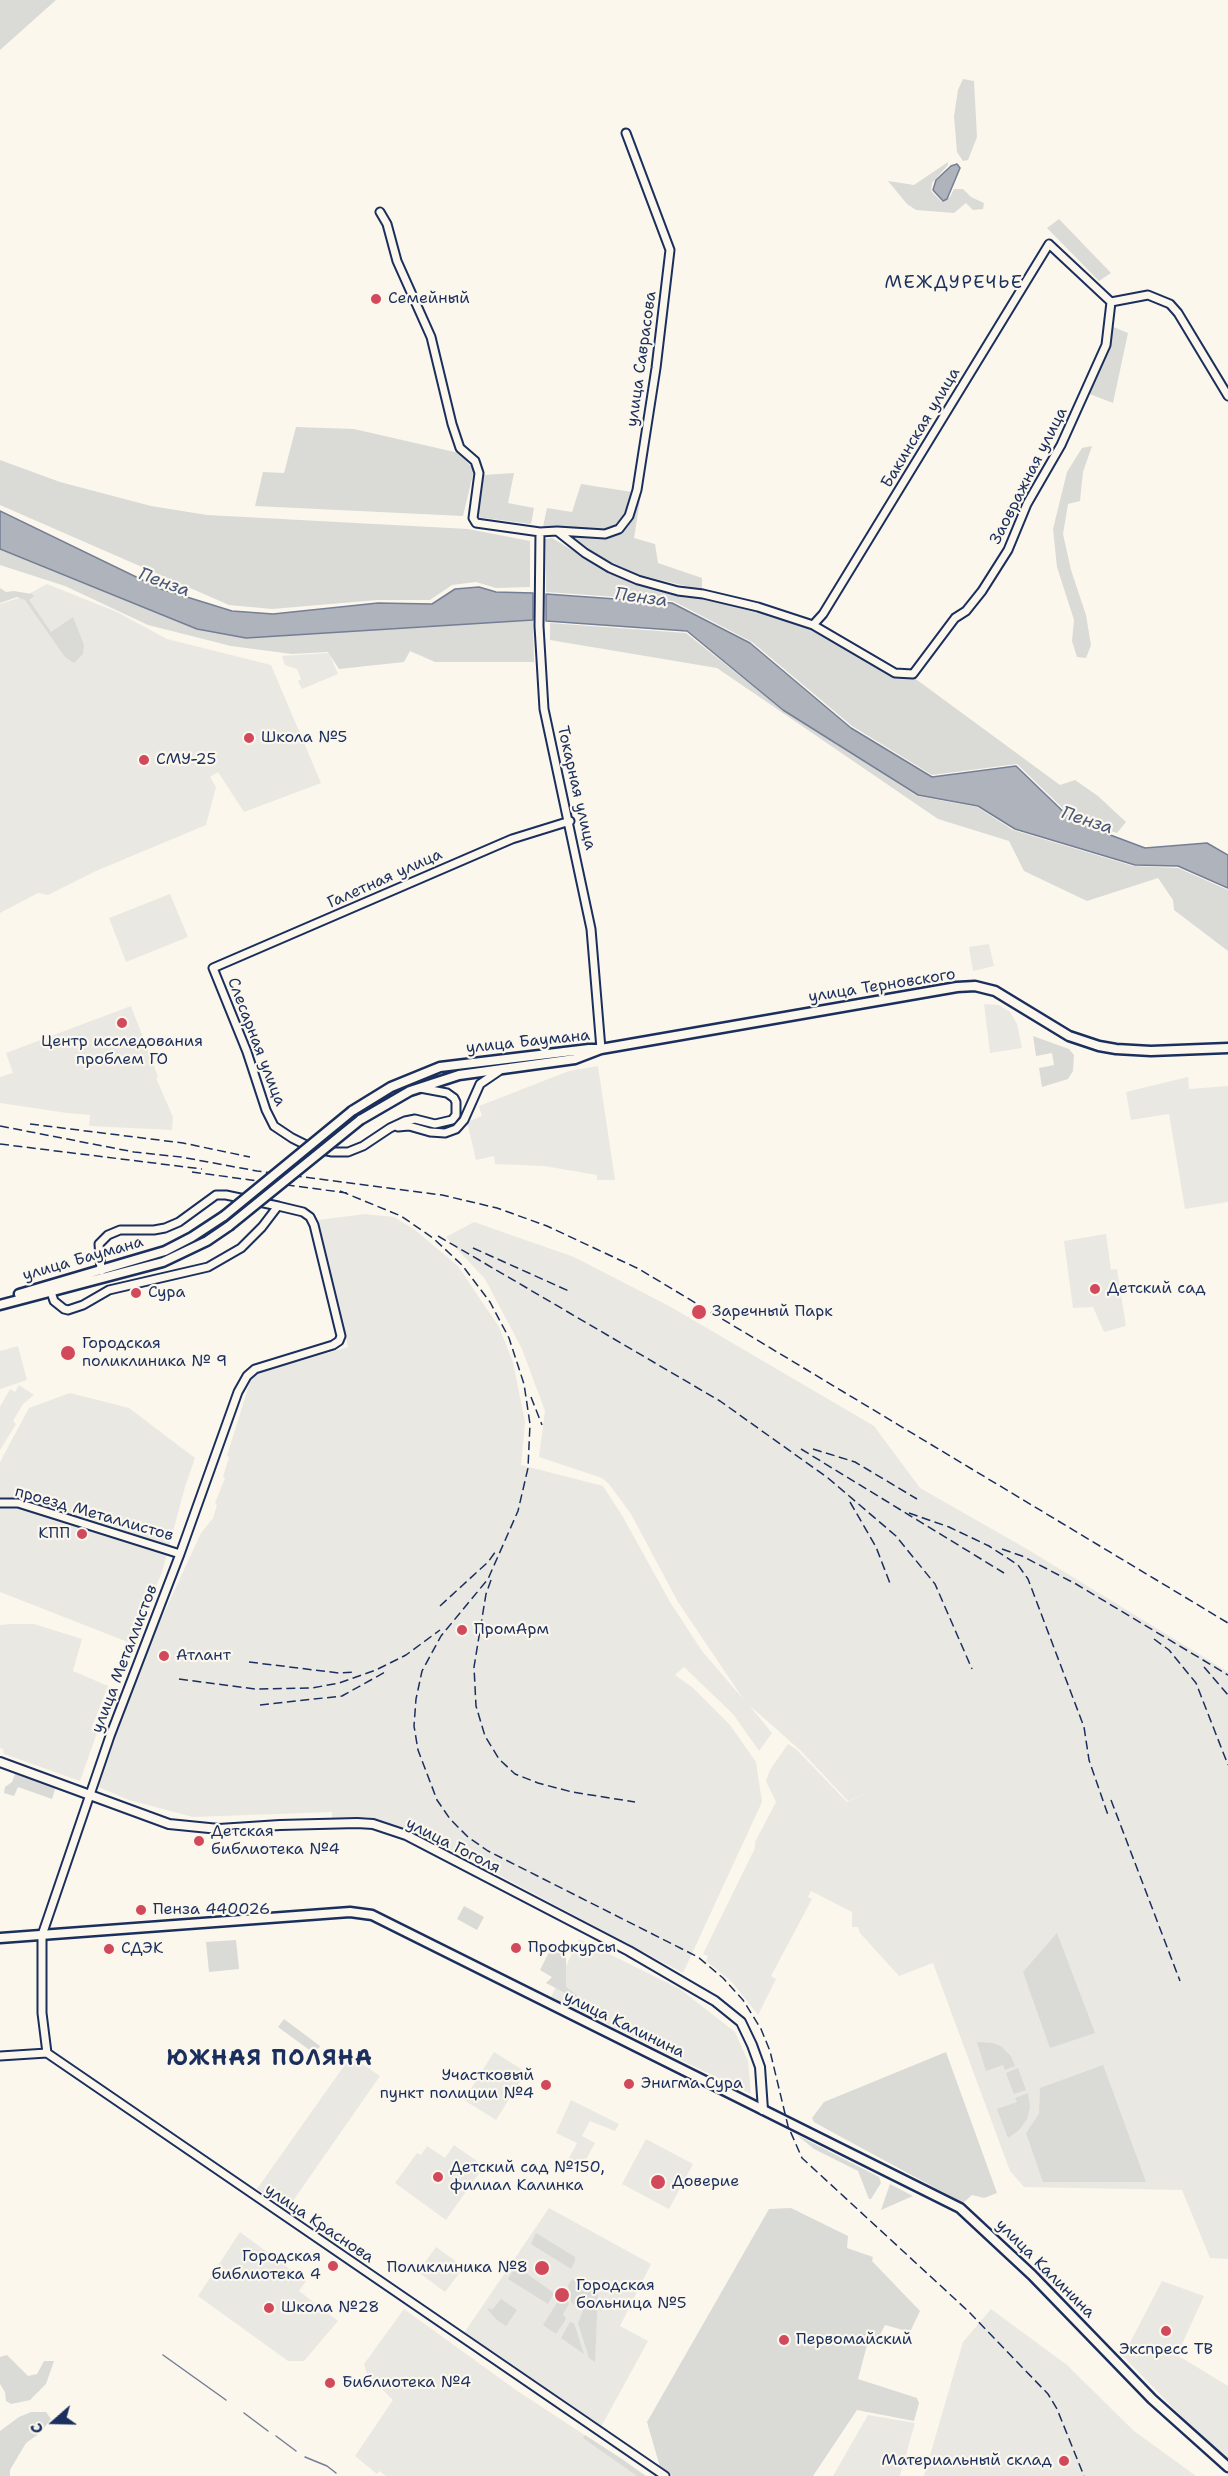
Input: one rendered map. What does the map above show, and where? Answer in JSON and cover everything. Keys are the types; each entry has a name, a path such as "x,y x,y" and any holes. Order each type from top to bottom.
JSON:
{"main road":[{"name":"улица Терновского","path":"601,1049 975,986 995,991 1068,1036 1100,1046 1151,1051 1228,1048"},
{"name":"улица Баумана","path":"0,1305 163,1262 207,1241 229,1226 360,1120 381,1106 417,1088 459,1075 574,1059 601,1049"},
{"name":"улица Баумана","path":"0,1300 165,1251 192,1238 224,1215 352,1111 391,1087 440,1067 573,1050 601,1049"},
{"name":"улица Гоголя","path":"0,1762 169,1824 219,1829 280,1825 365,1824 378,1826 417,1841 628,1951 715,2001 741,2022 753,2045 760,2067 763,2110"},
{"name":"улица Калинина","path":"0,1938 350,1912 372,1915 960,2208 1032,2275 1152,2399 1228,2467"}],"street":[{"name":"улица Саврасова","path":"380,212 387,224 397,261 431,337 460,448 475,462 479,473 472,518 476,523 540,532 605,534 619,529 630,516 637,490 656,368 670,250 626,133"},
{"name":"Бакинская улица","path":"813,625 823,614 1049,244 1111,302"},
{"path":"1111,302 1148,296 1170,304 1178,313 1228,396"},
{"name":"Заовражная улица","path":"813,625 895,673 913,674 955,618 966,612 982,591 1008,549 1027,504 1061,445 1106,345 1111,302"},
{"path":"557,531 585,553 610,568 638,580 678,591 703,594 758,607 813,625"},
{"name":"Токарная улица","path":"540,532 539,626 544,709 570,821 591,929 601,1049"},
{"name":"Галетная улица","path":"213,968 512,839 570,821"},
{"name":"Слесарная улица","path":"213,968 274,1126 312,1148 332,1152 348,1152 363,1146 390,1128"},
{"path":"390,1128 409,1126 430,1132 445,1133 456,1129 464,1120 480,1084 499,1071"},
{"path":"390,1128 415,1119 443,1124 456,1115 456,1102 447,1093 417,1088"},
{"path":"51,1292 54,1301 68,1310 83,1305 109,1290 208,1267 241,1248 262,1227 278,1206 216,1195 179,1222 154,1230 120,1230 108,1235 99,1244 101,1271"},
{"name":"улица Металлистов","path":"47,2053 42,2013 42,1935 89,1796 238,1392 247,1376 265,1364 339,1341 340,1329 317,1237 309,1217 303,1212 278,1206"},
{"name":"проезд Металлистов","path":"0,1503 18,1503 180,1554"},
{"path":"0,2056 47,2053"},
{"name":"улица Краснова","path":"47,2053 665,2476"}],"shaded area":[{"path":"0,0 56,0 0,50"},
{"path":"963,79 974,81 977,137 968,160 963,161 957,152 954,116 958,90"},
{"path":"948,162 948,165 932,183 931,191 942,202 950,197 954,189 963,189 971,197 984,203 983,209 973,210 966,203 954,213 916,210 907,204 888,181 914,185"},
{"path":"957,164 960,168 947,199 943,201 933,190 936,180 951,166"},
{"path":"1059,219 1111,273 1099,281 1047,228"},
{"path":"1111,326 1128,333 1113,403 1087,393"},
{"path":"296,427 354,429 459,453 474,470 463,516 255,506 263,472 284,473"},
{"path":"1092,446 1083,472 1080,501 1068,504 1063,534 1071,570 1086,615 1091,645 1086,658 1077,657 1072,641 1074,620 1057,567 1053,529 1067,472 1082,448"},
{"path":"0,460 60,482 151,506 207,515 468,529 530,541 530,587 496,588 476,582 452,585 430,600 377,600 272,609 229,605 0,505"},
{"path":"514,473 508,503 534,508 531,524 476,517 484,475"},
{"path":"581,484 632,492 625,514 617,525 603,531 543,527 547,508 572,512"},
{"path":"641,494 634,538 655,544 658,563 702,578 702,590 636,574 588,551 567,534 604,539 618,534 631,518"},
{"path":"0,511 161,589 232,611 273,614 378,603 432,604 455,589 479,587 496,592 533,593 533,620 246,638 197,629 0,549"},
{"path":"552,538 609,572 662,591 766,612 821,632 892,676 913,677 1060,785 1075,780 1098,796 1126,822 1117,833 1074,819 1017,764 932,775 852,726 752,642 673,601 546,592 545,539"},
{"path":"0,549 197,629 246,638 533,620 534,662 435,662 410,651 404,662 339,669 328,652 292,654 231,646 148,625 65,586 0,565"},
{"path":"47,584 117,612 167,639 271,665 321,783 244,812 218,772 210,777 216,787 206,825 96,871 48,895 38,893 0,913 0,604 25,596"},
{"path":"0,588 6,592 32,594 34,596 29,600 51,632 73,617 84,645 83,654 74,663 65,657 25,600 17,597 0,603"},
{"path":"546,594 672,603 750,643 851,728 932,777 1016,766 1073,821 1145,848 1207,843 1228,855 1228,888 1178,866 1135,865 1015,829 978,806 918,795 783,710 687,631 546,621"},
{"path":"550,623 686,633 783,710 917,796 977,807 1013,830 1133,866 1178,868 1228,890 1228,951 1174,910 1173,900 1158,878 1087,901 1024,871 1009,841 938,819 717,668 550,640"},
{"path":"329,653 338,674 302,689 298,681 301,679 297,669 285,665 282,656"},
{"path":"170,894 188,937 126,962 109,918"},
{"path":"989,944 994,966 973,971 969,947"},
{"path":"984,1004 999,1005 1010,1012 1017,1024 1022,1048 990,1053"},
{"path":"131,1006 158,1077 156,1078 173,1117 172,1130 89,1126 90,1115 0,1103 0,1077 13,1073 6,1053"},
{"path":"1033,1036 1069,1049 1074,1055 1073,1071 1068,1079 1042,1087 1039,1068 1054,1065 1052,1053 1036,1056"},
{"path":"598,1066 615,1180 597,1180 597,1175 544,1166 495,1164 494,1156 476,1160 467,1122 482,1116 479,1106 569,1071"},
{"path":"1188,1077 1189,1089 1228,1086 1228,1202 1185,1209 1169,1114 1131,1120 1126,1092"},
{"path":"365,1214 394,1217 415,1230 458,1266 499,1327 513,1362 525,1422 521,1465 603,1486 623,1517 670,1602 702,1651 744,1700 678,1602 631,1514 609,1484 602,1478 539,1457 545,1411 522,1349 485,1279 446,1237 474,1222 574,1257 671,1307 874,1426 920,1488 1027,1549 1228,1672 1228,2259 1210,2258 1182,2190 1024,2187 1010,2171 933,1963 899,1976 860,1933 858,1927 852,1927 852,1912 811,1891 808,1897 812,1899 771,1976 776,1979 758,2015 732,1982 706,1961 708,1956 703,1954 776,1802 766,1781 770,1770 788,1744 797,1750 847,1802 872,1790 848,1801 800,1750 749,1705 772,1733 759,1751 733,1714 684,1667 675,1675 692,1687 730,1725 756,1762 762,1802 683,1973 418,1832 368,1817 332,1819 332,1812 193,1817 129,1800 96,1786 151,1641 201,1533 213,1518 217,1505 215,1503 225,1478 223,1477 229,1457 227,1456 252,1375 348,1347 318,1220"},
{"name":"Детский сад","path":"1106,1234 1111,1270 1117,1269 1126,1326 1104,1332 1093,1307 1073,1308 1064,1241"},
{"path":"18,1346 27,1380 0,1389 0,1351"},
{"path":"19,1385 34,1395 23,1404 13,1421 16,1424 0,1450 0,1407 10,1389 15,1392"},
{"path":"70,1393 129,1408 195,1458 162,1572 133,1644 0,1592 0,1462 29,1408"},
{"path":"34,1624 82,1639 73,1671 108,1686 92,1727 98,1730 80,1781 4,1754 3,1749 0,1748 0,1625"},
{"path":"15,1774 55,1789 52,1799 18,1787 14,1796 4,1793 5,1787 12,1782"},
{"path":"464,1906 484,1917 477,1930 457,1919"},
{"path":"1057,1933 1095,2033 1050,2048 1023,1972"},
{"path":"579,1939 680,1989 735,2032 748,2061 751,2094 551,1997"},
{"path":"236,1940 239,1969 209,1972 206,1942"},
{"path":"552,1946 566,1954 566,1987 577,1995 575,1998 546,1983 552,1977 540,1970"},
{"path":"284,2019 320,2046 315,2054 278,2027"},
{"path":"977,2042 1001,2046 1011,2056 1015,2066 1005,2070 1003,2065 986,2071"},
{"path":"494,2052 526,2072 496,2120 464,2100"},
{"path":"946,2052 997,2193 984,2198 972,2195 963,2203 814,2122 812,2118 824,2102"},
{"path":"351,2056 380,2076 288,2208 257,2189"},
{"path":"1103,2065 1146,2182 1043,2182 1026,2133 1039,2114 1040,2088"},
{"path":"1018,2068 1026,2090 1014,2094 1006,2073"},
{"path":"1028,2093 1030,2107 1027,2119 1019,2130 1008,2138 997,2109 1017,2102 1015,2098"},
{"path":"571,2100 619,2124 615,2131 590,2121 582,2136 595,2143 583,2165 569,2158 577,2143 556,2133"},
{"path":"797,2135 879,2177 881,2183 871,2199 869,2199 858,2171 814,2149"},
{"path":"646,2139 693,2164 669,2209 622,2184"},
{"name":"Детский сад №150, филиал Калинка","path":"454,2145 484,2166 446,2220 395,2183 417,2153 421,2155 427,2146 445,2158"},
{"path":"890,2184 913,2196 881,2210"},
{"name":"Городская больница №5","path":"549,2208 651,2264 620,2326 648,2341 601,2427 464,2333"},
{"name":"Первомайский","path":"791,2208 848,2236 847,2248 873,2257 872,2261 920,2311 910,2332 885,2325 880,2335 867,2345 858,2379 917,2398 919,2403 914,2421 857,2410 813,2476 673,2476 660,2467 647,2422 769,2209"},
{"name":"Школа №28","path":"240,2232 306,2281 299,2291 338,2321 304,2361 288,2361 198,2296"},
{"path":"536,2233 575,2257 571,2269 531,2244"},
{"path":"436,2247 464,2267 445,2292 418,2272"},
{"path":"516,2266 554,2293 548,2304 508,2279"},
{"path":"572,2279 598,2294 595,2362 589,2358 578,2323 583,2311 571,2302 568,2286"},
{"path":"1162,2281 1204,2296 1177,2355 1228,2386 1228,2461 1204,2440 1123,2356"},
{"path":"565,2290 569,2304 563,2314 566,2319 556,2334 543,2325"},
{"path":"501,2299 517,2310 506,2326 488,2310 489,2308 492,2310"},
{"path":"404,2309 516,2390 647,2476 386,2476 379,2471 377,2474 355,2456 393,2400 367,2374 364,2364"},
{"path":"991,2309 1067,2365 1134,2431 1196,2476 924,2476 963,2342"},
{"path":"570,2322 574,2323 584,2354 561,2338"},
{"path":"7,2355 28,2376 37,2374 44,2361 54,2361 46,2384 30,2400 11,2404 6,2401 5,2392 0,2384 0,2357"},
{"path":"31,2412 46,2412 51,2419 40,2433 26,2443 10,2470 10,2476 0,2476 0,2431 19,2417"},
{"path":"868,2415 915,2423 900,2476 833,2476"},
{"path":"585,2435 645,2476 637,2476 583,2438"}],"waterway":[{"path":"163,2355 226,2400"},
{"path":"244,2413 268,2431"},
{"path":"276,2436 296,2451"},
{"path":"305,2457 327,2466 336,2473"}],"railway":[{"path":"30,1124 183,1143 250,1157"},
{"path":"0,1126 134,1152 181,1157 257,1171 442,1195 497,1208 547,1226 639,1269 1228,1623"},
{"path":"0,1144 202,1169"},
{"path":"192,1172 347,1193"},
{"path":"340,1191 401,1216 433,1238 462,1265 490,1302 509,1338 524,1384 530,1424 528,1468 518,1511 488,1579 441,1636 422,1671 416,1699 414,1726 418,1750 437,1800 450,1819 468,1837 488,1851 698,1957 723,1978 743,2000 761,2029 770,2051 788,2126 802,2158 968,2311 1048,2394 1057,2409 1084,2476"},
{"path":"438,1236 720,1401 828,1478 896,1536 935,1584 972,1669"},
{"path":"473,1248 571,1292"},
{"path":"531,1397 542,1425"},
{"path":"801,1449 1004,1573"},
{"path":"813,1449 855,1462 917,1499"},
{"path":"850,1502 876,1547 891,1586"},
{"path":"909,1513 949,1527 989,1546 1018,1565 1028,1579 1084,1727 1089,1760 1108,1815"},
{"path":"1002,1549 1022,1556 1076,1584 1228,1675"},
{"path":"440,1606 488,1562 496,1551"},
{"path":"491,1580 486,1594 474,1667 476,1706 485,1736 499,1759 515,1774 538,1783 572,1792 635,1802"},
{"path":"179,1679 255,1689 312,1688 339,1683 376,1670 406,1655 440,1630"},
{"path":"1154,1639 1169,1650 1196,1683 1228,1765"},
{"path":"249,1662 339,1673 356,1672"},
{"path":"1204,1667 1228,1695"},
{"path":"260,1705 342,1696 387,1671"},
{"path":"1111,1800 1180,1981"}],"place":[{"name":"Семейный","path":"376,299"},
{"name":"Школа №5","path":"249,738"},
{"name":"СМУ-25","path":"144,760"},
{"name":"Центр исследования проблем ГО","path":"122,1023"},
{"name":"Детский сад","path":"1095,1289"},
{"name":"Сура","path":"136,1293"},
{"name":"Заречный Парк","path":"699,1312"},
{"name":"Городская поликлиника № 9","path":"68,1353"},
{"name":"КПП","path":"82,1534"},
{"name":"ПромАрм","path":"462,1630"},
{"name":"Атлант","path":"164,1656"},
{"name":"Детская библиотека №4","path":"199,1841"},
{"name":"Пенза 440026","path":"141,1910"},
{"name":"Профкурсы","path":"516,1948"},
{"name":"СДЭК","path":"109,1949"},
{"name":"Энигма Сура","path":"629,2084"},
{"name":"Участковый пункт полиции №4","path":"546,2085"},
{"name":"Детский сад №150, филиал Калинка","path":"438,2177"},
{"name":"Доверие","path":"658,2182"},
{"name":"Городская библиотека 4","path":"333,2266"},
{"name":"Поликлиника №8","path":"542,2268"},
{"name":"Городская больница №5","path":"562,2295"},
{"name":"Школа №28","path":"269,2308"},
{"name":"Экспресс ТВ","path":"1166,2331"},
{"name":"Первомайский","path":"784,2340"},
{"name":"Библиотека №4","path":"330,2383"},
{"name":"Материальный склад","path":"1064,2461"}],"district":[{"name":"МЕЖДУРЕЧЬЕ","path":"954,283"},
{"name":"ЮЖНАЯ ПОЛЯНА","path":"270,2059"}],"water label":[{"name":"Пенза","path":"164,583"},
{"name":"Пенза","path":"641,598"},
{"name":"Пенза","path":"1087,821"}]}
